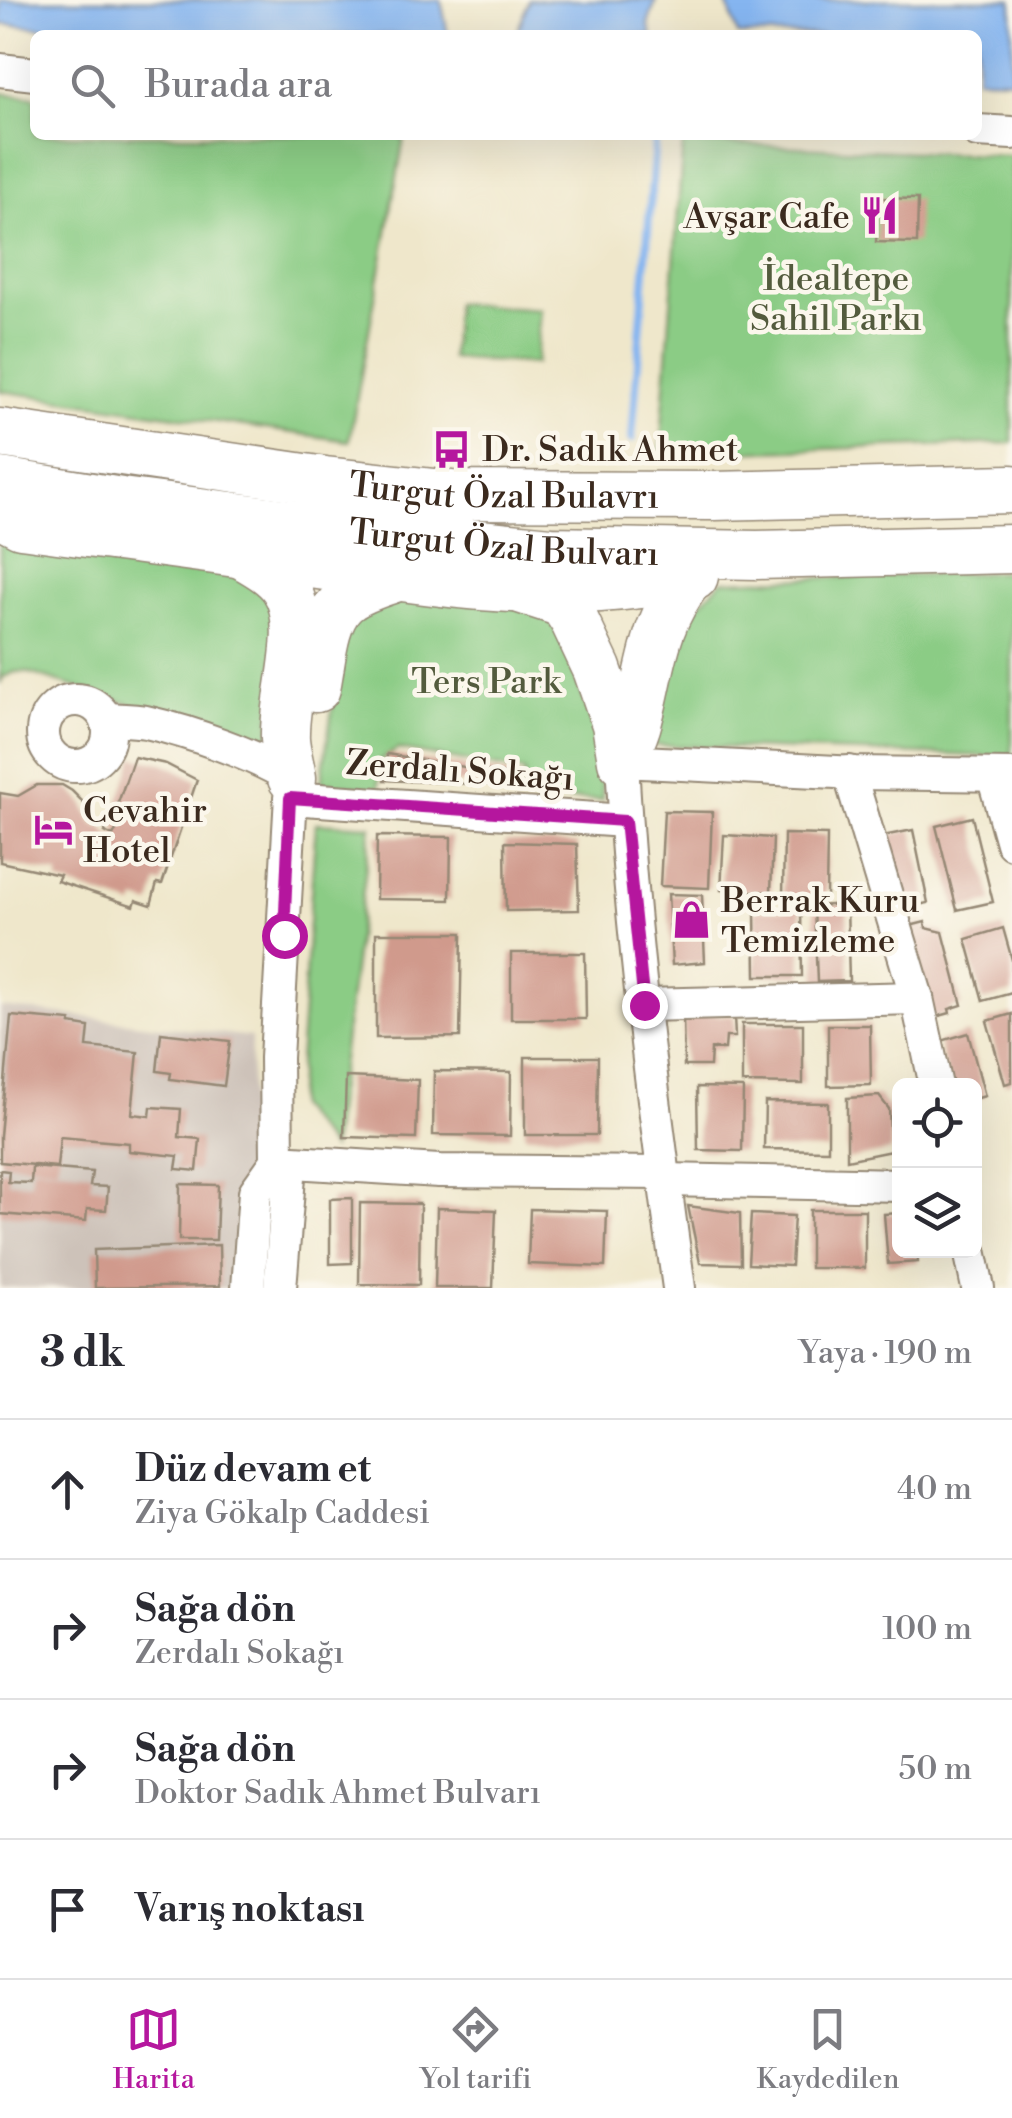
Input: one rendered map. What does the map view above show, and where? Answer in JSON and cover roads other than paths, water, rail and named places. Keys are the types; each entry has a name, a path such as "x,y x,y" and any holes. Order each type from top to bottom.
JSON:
{"highway":[{"name":"Turgut Özal Bulavrı","path":"0,432 325,481 452,495 714,496 1012,489"},
{"name":"Turgut Özal Bulvarı","path":"0,482 331,529 551,551 757,555 1012,549"},
{"path":"0,513 21,524 394,578 520,588 612,588 689,578 757,555"},
{"path":"240,553 282,582 296,621 285,740 291,788"},
{"path":"291,788 310,729 328,626 352,596 394,578"},
{"path":"622,761 638,723 658,634 672,600 689,578"},
{"path":"520,588 563,603 574,620 616,724 622,761"}],"street":[{"path":"0,70 30,73"},
{"path":"982,131 1012,133"},
{"path":"107,719 144,722 268,762 291,788 276,1058 277,1161 288,1177 280,1288"},
{"path":"679,1288 644,1005 622,761 1003,775 1012,843"},
{"path":"848,772 917,998 934,1078"},
{"name":"Zerdalı Sokağı","path":"291,788 625,821"},
{"path":"644,1005 917,998"},
{"path":"277,1161 438,1172 892,1185"},
{"path":"248,1288 255,1192 277,1161"},
{"path":"972,1258 978,1288"}],"water":[{"path":"0,0 441,0 447,30 69,30 0,24"},
{"path":"529,0 656,0 648,24 650,30 518,30"},
{"path":"726,0 1012,0 1012,79 982,78 982,30 736,30"}],"waterway":[{"path":"632,439 655,142"}],"place":[{"name":"Avşar Cafe","path":"880,216"},
{"name":"Dr. Sadık Ahmet","path":"452,449"},
{"name":"Cevahir Hotel","path":"53,830"},
{"name":"Berrak Kuru Temizleme","path":"691,920"}],"park label":[{"name":"İdealtepe Sahil Parkı","path":"836,298"},
{"name":"Ters Park","path":"486,681"}]}
